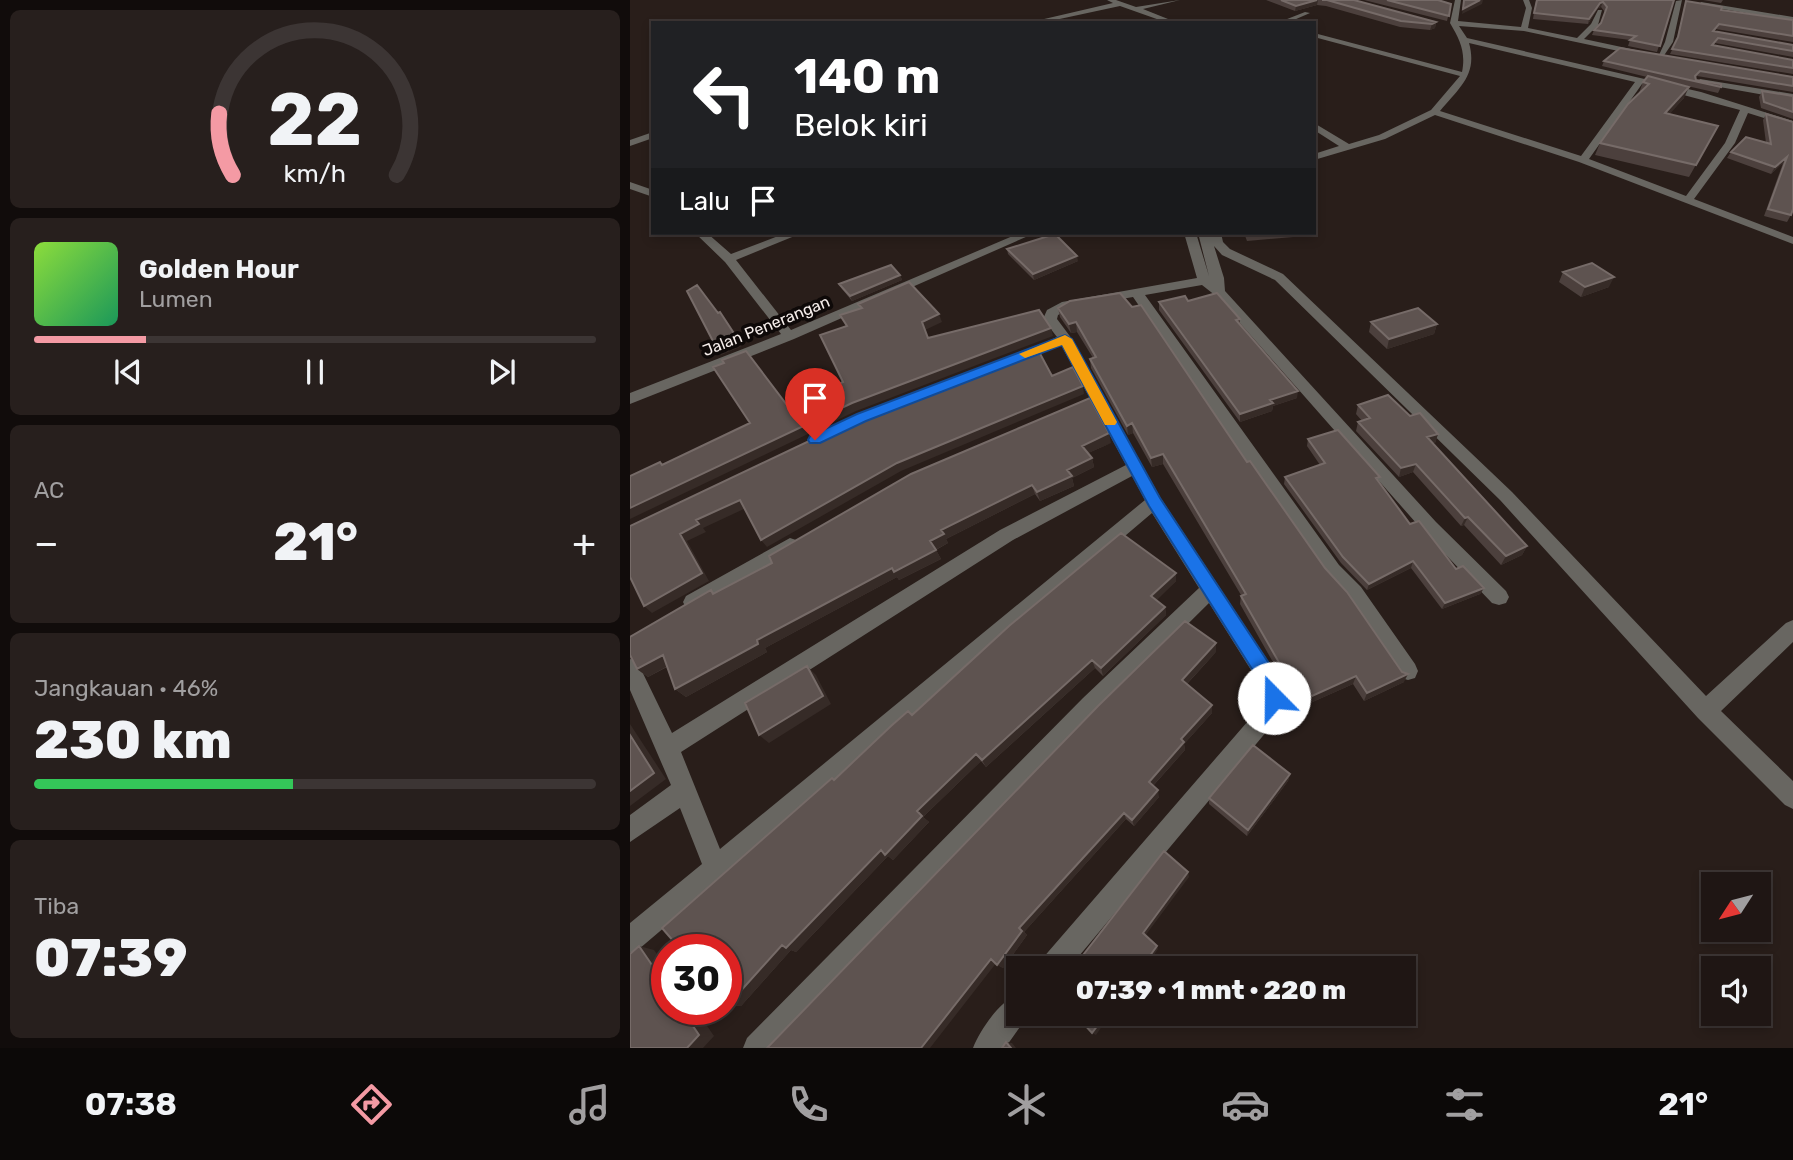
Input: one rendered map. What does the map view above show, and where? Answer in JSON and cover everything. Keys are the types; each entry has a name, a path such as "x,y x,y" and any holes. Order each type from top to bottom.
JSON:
{"street":[{"path":"1086,0 1103,7"},
{"path":"1110,0 1169,21"},
{"path":"1136,9 1177,0"},
{"path":"1524,29 1528,8 1526,0"},
{"path":"1673,0 1793,19"},
{"path":"1661,58 1669,42 1679,1"},
{"path":"1446,4 1458,3 1452,26"},
{"path":"1039,21 1119,4"},
{"path":"1578,40 1594,26 1600,11"},
{"path":"1285,21 1307,13"},
{"path":"1452,26 1524,29 1675,60"},
{"path":"1316,156 1409,126 1434,112 1465,75 1469,58 1464,40 1452,26"},
{"path":"1316,37 1465,75"},
{"path":"1464,40 1698,94 1793,124"},
{"path":"1697,80 1793,97"},
{"path":"1583,160 1640,81"},
{"path":"1688,200 1730,143 1746,108"},
{"path":"1434,112 1583,160 1793,241"},
{"path":"1316,127 1347,147"},
{"path":"630,143 651,136"},
{"path":"635,186 651,193"},
{"path":"703,235 729,259 789,336"},
{"path":"729,259 791,235"},
{"name":"Jalan Penerangan","path":"630,399 789,336 1024,235"},
{"path":"1201,235 1214,283 1430,527 1499,597"},
{"path":"1203,235 1226,252 1279,277 1496,487 1706,711 1793,797"},
{"path":"1061,956 1269,712 1274,698 1271,683 1154,502 1136,467 1090,399 1065,339 1050,318 1052,313 1067,305 1136,292 1214,283"},
{"path":"1136,292 1332,570 1354,593 1408,671"},
{"path":"1002,363 1065,339"},
{"path":"668,748 966,562 991,543 1035,517 1136,467"},
{"path":"630,940 1154,502"},
{"path":"677,611 805,536"},
{"path":"757,1048 1091,705 1211,589"},
{"path":"1706,711 1793,629"},
{"path":"630,668 668,748 716,869"},
{"path":"630,830 683,791"},
{"path":"987,1048 1006,1023"}],"building":[{"path":"1281,0 1317,0 1296,6"},
{"path":"1327,0 1354,0 1436,22 1432,24 1401,21"},
{"path":"1387,0 1438,0 1451,4 1449,16"},
{"path":"1464,0 1480,0 1463,9"},
{"path":"1537,0 1674,0 1660,46 1630,40 1636,36 1594,30 1601,23 1607,7 1603,2 1589,19 1534,13"},
{"path":"1686,1 1722,7 1721,10 1793,20 1793,36 1719,24 1713,31 1793,45 1793,51 1718,38 1712,45 1793,60 1793,68 1672,49 1678,37"},
{"path":"1620,48 1793,77 1793,86 1700,71 1695,76 1696,80 1721,84 1721,87 1604,61"},
{"path":"1648,76 1689,87 1665,113 1718,126 1696,165 1600,143 1628,104 1649,84 1643,82"},
{"path":"1762,91 1793,96 1793,112 1764,102"},
{"path":"1766,114 1793,122 1791,215 1768,209 1787,157 1775,167 1731,152 1746,137 1771,144"},
{"path":"1056,235 1077,256 1033,274 1007,249"},
{"path":"1592,263 1614,277 1585,287 1563,272"},
{"path":"891,265 900,275 850,296 839,284"},
{"path":"909,282 939,314 922,322 928,338 1039,310 1051,328 852,403 630,508 630,476 660,462 662,465 750,423 713,367 724,363 722,360 746,351 787,405 809,397 843,382 820,335 847,326 840,315 862,308 858,304"},
{"path":"697,285 718,313 720,312 739,341 717,349 687,291"},
{"path":"1120,293 1132,307 1141,305 1247,462 1250,461 1325,568 1347,592 1402,672 1408,674 1367,693 1356,676 1301,701 1241,596 1246,594 1163,454 1151,458 1132,423 1127,426 1090,359 1096,357 1076,322 1069,324 1058,308 1070,301"},
{"path":"1217,293 1240,319 1236,320 1298,391 1240,414 1159,302 1185,296 1188,301"},
{"path":"1418,308 1437,324 1389,339 1371,322"},
{"path":"1037,348 1052,376 1073,367 1083,386 897,463 761,540 740,500 696,520 699,524 680,534 702,573 644,606 630,577 630,526 864,415"},
{"path":"1388,395 1410,416 1420,413 1438,434 1427,437 1527,546 1506,556 1468,517 1465,518 1416,464 1401,468 1358,422 1370,418 1358,405"},
{"path":"1090,398 1109,433 1082,446 1092,458 1067,470 1072,476 1037,492 1032,485 941,530 944,534 930,541 936,550 894,572 892,568 757,640 758,644 675,689 663,655 637,669 630,655 630,637 711,590 713,594 772,563 769,556 911,474"},
{"path":"1338,430 1380,477 1376,478 1410,524 1419,521 1456,569 1463,566 1484,588 1445,603 1413,561 1369,584 1343,557 1285,477 1325,463 1308,439"},
{"path":"1121,533 1176,573 1151,596 1165,607 1101,668 1092,660 982,760 976,754 917,811 922,816 885,855 881,850 786,948 782,945 742,989 742,934 667,934 662,928 832,778 834,780 908,711 912,715 1009,626"},
{"path":"1185,621 1216,643 1182,680 1212,705 1181,739 1184,742 1149,782 1158,790 1132,820 1124,813 1019,928 1022,931 997,965 991,959 921,1048 767,1048 1098,706"},
{"path":"807,666 823,696 759,735 745,703"},
{"path":"630,735 654,773 630,791"},
{"path":"1253,745 1290,774 1248,830 1209,798"},
{"path":"1164,851 1188,872 1143,933 1157,946 1150,956 1082,956"},
{"path":"639,946 651,964 651,1025 692,1025 699,1035 687,1048 630,1048 630,954"},
{"path":"1086,1026 1097,1026 1092,1033"}],"slow traffic":[{"path":"1025,354 1065,339 1110,422"}],"route":[{"path":"815,440 862,417 1065,339 1154,502 1271,683 1274,698"}]}
